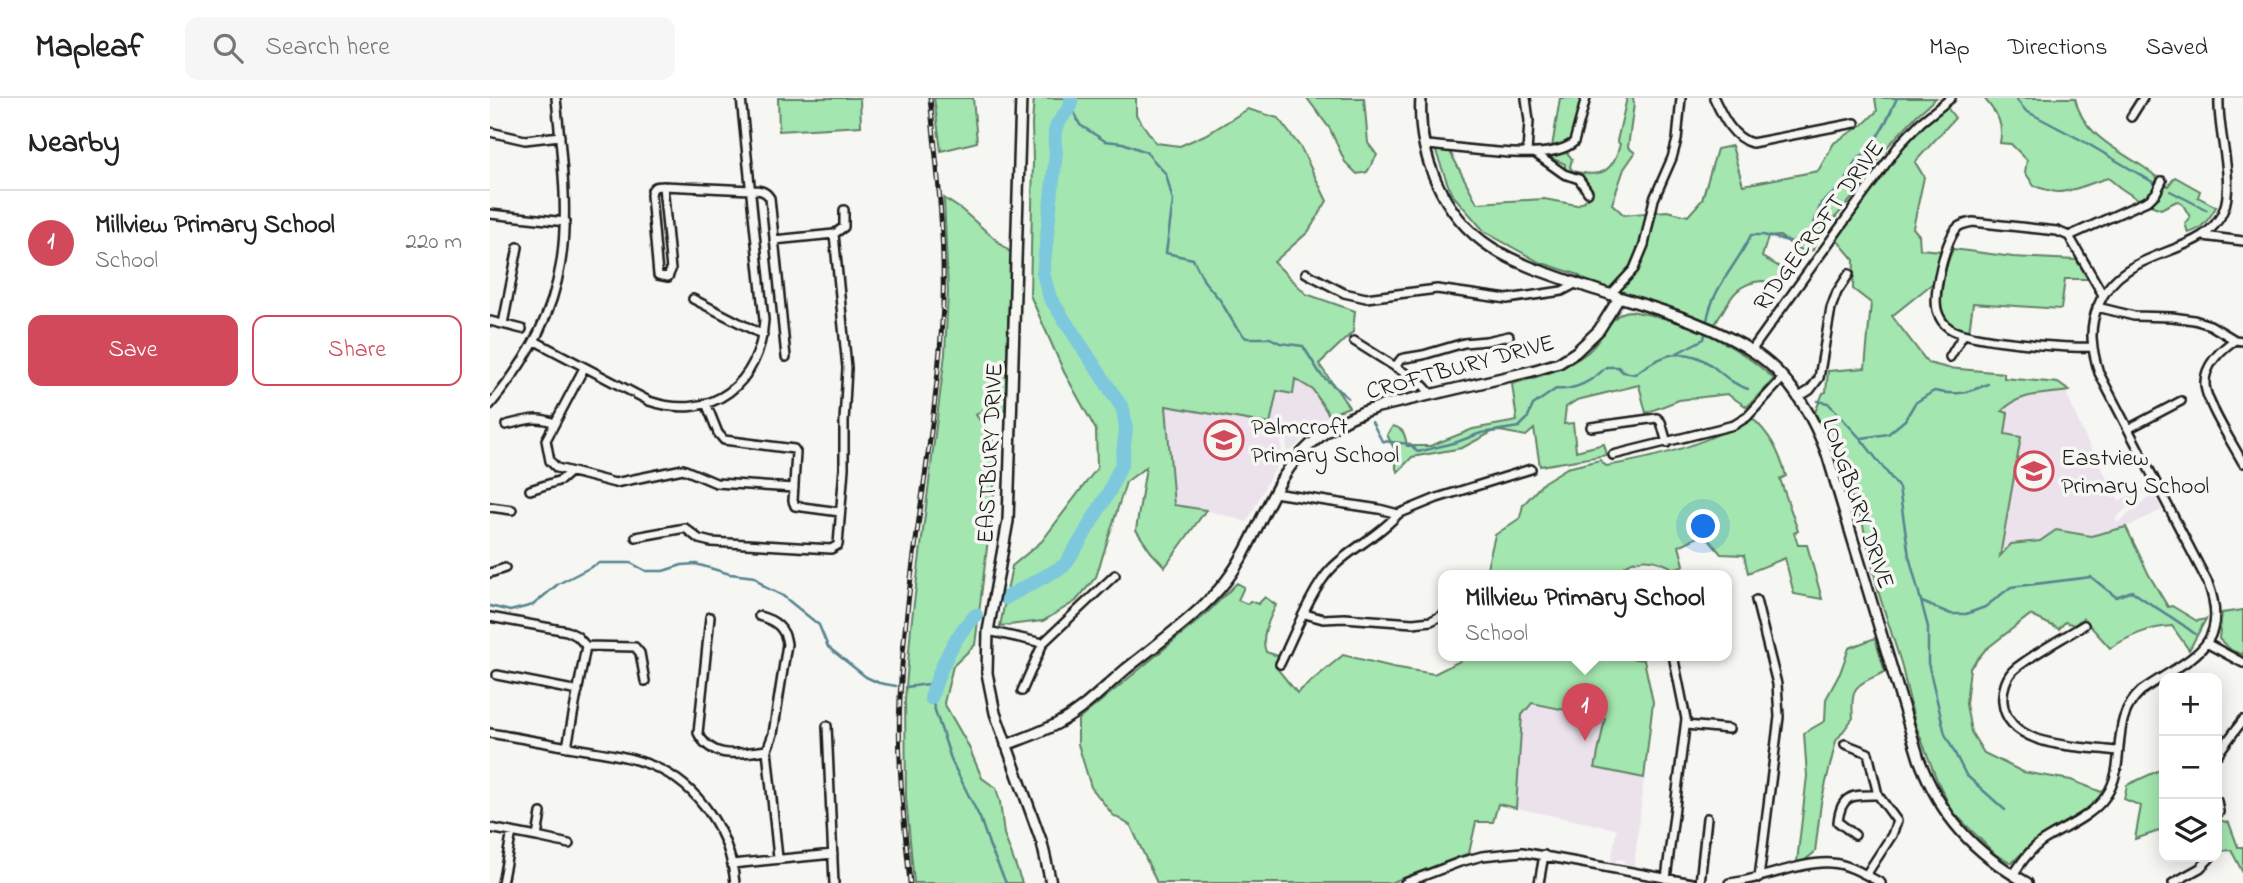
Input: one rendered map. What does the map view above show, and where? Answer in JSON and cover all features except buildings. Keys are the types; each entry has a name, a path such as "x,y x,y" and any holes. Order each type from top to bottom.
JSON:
{"street":[{"path":"490,405 512,379 535,341 555,294 562,262 566,222 556,98"},
{"path":"535,341 660,404 681,407 706,403 724,395 743,380 760,352 764,320 741,98"},
{"name":"EASTBURY DRIVE","path":"1021,98 1008,521 988,631 987,673 995,713 1042,843 1051,883"},
{"name":"LONGBURY DRIVE","path":"1421,98 1421,130 1429,166 1455,213 1486,244 1519,264 1688,320 1727,337 1751,351 1783,377 1799,397 1826,454 1927,778 1942,807 1964,836 2027,883"},
{"path":"1526,98 1532,153"},
{"path":"1424,145 1550,152 1570,145 1577,133 1586,98"},
{"path":"1614,296 1634,270 1644,245 1654,199 1677,140 1681,98"},
{"path":"1714,98 1732,131 1752,143 1854,123"},
{"name":"RIDGECROFT DRIVE","path":"1751,351 1900,144 1921,122 1951,98"},
{"path":"2131,117 2143,98"},
{"path":"2012,874 2032,849 2099,804 2110,789 2122,719 2132,699 2208,644 2216,618 2213,597 2099,373 2092,347 2092,327 2097,307 2110,284 2132,266 2202,236 2215,224 2225,207 2227,176 2219,120 2219,98"},
{"path":"490,132 525,140 560,135"},
{"path":"1532,153 1563,174 1579,179 1588,192"},
{"path":"2069,236 2149,200 2162,181"},
{"path":"663,186 671,270 668,277 664,278 658,275 650,195 655,186 663,186 751,190 764,191 770,198 786,357"},
{"path":"774,240 835,234 844,227 844,209"},
{"path":"490,214 566,222"},
{"path":"2092,347 1963,335 1950,329 1943,323 1936,300 1944,258 1958,227 1973,222 2057,231 2069,236 2103,295"},
{"path":"636,537 685,528 699,539 710,542 831,549 838,545 847,368 835,234"},
{"path":"2202,236 2243,241"},
{"path":"503,324 518,247"},
{"path":"1306,273 1344,293 1366,298 1437,289 1507,299 1562,291 1577,283"},
{"path":"1799,397 1810,390 1819,378 1831,308 1837,292 1849,274"},
{"name":"CROFTBURY DRIVE","path":"1006,745 1048,729 1079,709 1210,598 1234,570 1283,477 1306,449 1342,421 1378,407 1559,363 1576,352 1599,330 1614,296"},
{"path":"693,299 763,335"},
{"path":"2097,307 2134,316 2194,320 2239,340"},
{"path":"490,330 491,321 522,329"},
{"path":"1950,357 1963,335"},
{"path":"1395,366 1401,359 1464,343 1509,336"},
{"path":"2239,340 2222,350 2213,362 2205,383 2207,396 2243,463"},
{"path":"1354,341 1421,383 1432,395"},
{"path":"584,368 546,440 553,466 622,483 682,470 716,483 793,488"},
{"path":"1613,455 1723,429 1740,422 1783,377"},
{"path":"2128,429 2181,401"},
{"path":"706,403 718,433 724,440 793,449 796,452 793,488 795,506 840,512"},
{"path":"506,425 534,418 554,423"},
{"path":"1591,427 1657,418 1661,422 1667,443"},
{"path":"1280,664 1322,580 1334,566 1388,526 1398,514 1437,498 1531,469"},
{"path":"530,490 561,480 570,472"},
{"path":"1274,493 1398,514"},
{"path":"490,506 512,510"},
{"path":"490,573 505,568"},
{"path":"1022,691 1042,643 1115,575"},
{"path":"1756,600 1777,684 1779,717 1759,878"},
{"path":"1305,614 1323,619 1413,623 1438,618"},
{"path":"759,616 778,624 787,644 774,734 767,750 778,858"},
{"path":"490,617 567,631 577,636 586,646 635,647 640,653 645,681"},
{"path":"710,617 698,733 709,748 722,754 767,750"},
{"path":"2084,625 2015,669 2005,685 2003,707 2015,728 2031,738 2117,751"},
{"path":"988,631 1042,643"},
{"path":"2208,644 2243,663"},
{"path":"567,747 586,646"},
{"path":"1666,879 1686,725 1685,704 1674,661"},
{"path":"497,675 578,691"},
{"path":"2222,748 2243,720"},
{"path":"1686,725 1729,729"},
{"path":"827,726 834,883"},
{"path":"490,733 638,761 655,767 691,792 718,825 733,864 735,883"},
{"path":"1846,744 1868,753 1878,795 1895,816 1897,825 1866,875"},
{"path":"1854,835 1838,822 1844,801 1853,795 1878,795"},
{"path":"537,837 541,813"},
{"path":"1700,883 1707,818"},
{"path":"490,828 569,844"},
{"path":"502,883 512,832"},
{"path":"1405,883 1482,856 1522,852 1692,883"},
{"path":"733,864 833,853"},
{"path":"1539,883 1544,855"},
{"path":"2174,883 2207,862"},
{"path":"1729,883 1830,863 1851,867 1881,883"}],"shaded area":[{"name":"Palmcroft Primary School","path":"1295,378 1313,389 1329,415 1287,454 1286,428 1279,427 1283,458 1247,522 1206,510 1174,505 1166,406"},
{"name":"Eastview Primary School","path":"2066,392 2083,433 2119,501 2150,486 2115,519 2118,523 2153,493 2162,510 2126,527 2093,536 2056,530 2040,541 2011,544 2000,558 2002,412 2012,401"},
{"path":"1565,661 1644,661 1653,702 1634,866 1624,863 1624,860 1611,861 1617,829 1516,808 1522,715"}],"green space":[{"path":"778,98 860,98 861,126 779,131"},
{"path":"934,98 973,98 977,142 941,151"},
{"path":"1034,98 1136,98 1136,115 1156,143 1180,146 1209,133 1248,109 1278,118 1301,148 1327,201 1308,232 1274,262 1306,294 1355,311 1353,332 1319,364 1349,407 1329,415 1313,390 1295,379 1293,394 1277,391 1270,424 1166,406 1174,505 1206,510 1165,567 1136,530 1146,467 1126,482 1096,577 1076,601 1043,621 1000,626 1012,566 1042,541 1097,468 1096,430 1064,372 1030,295"},
{"path":"1307,98 1364,98 1368,143 1377,155 1367,172 1357,174 1345,162 1330,129"},
{"path":"1560,98 1581,98 1570,141 1555,148 1552,147"},
{"path":"1627,98 1633,98 1634,104 1628,147 1635,153 1624,169 1612,204 1624,215 1667,211 1688,216 1702,200 1717,149 1732,146 1743,185 1818,171 1834,143 1865,123 1877,111 1875,98 1936,98 1886,148 1854,196 1818,237 1813,250 1799,249 1780,236 1768,237 1762,257 1783,269 1786,276 1784,282 1762,281 1745,285 1733,295 1715,324 1539,262 1485,232 1451,193 1435,149 1447,146 1477,203 1544,199 1577,205 1585,200 1590,190 1578,177 1565,171 1565,164 1551,158 1552,154 1565,150 1572,159 1570,167 1573,171 1591,174 1604,171 1617,154 1620,144 1617,141"},
{"path":"1984,98 2075,98 2084,121 2110,146 2168,186 2175,177 2200,191 2198,197 2216,207 2202,226 2188,233 2185,223 2190,217 2183,205 2177,201 2161,209 2133,196 2108,178 2063,192 2034,186 2025,172 2027,160 2011,144 2000,143 2001,129 1998,119"},
{"path":"1946,106 1955,118 1915,162 1924,177 1913,228 1919,235 1920,249 1941,251 1933,283 1892,316 1928,363 1948,368 2004,373 2004,378 2058,383 2069,391 2025,397 2002,411 2008,413 2005,434 2021,437 2000,556 2011,544 2040,541 2056,530 2091,536 2126,527 2168,607 2172,606 2197,621 2206,619 2189,650 2172,626 2140,633 2110,648 2083,618 2074,625 2065,622 2059,629 2030,615 1985,650 1970,668 1966,704 1971,732 1984,753 2023,772 2071,780 2104,793 2089,809 2059,825 2012,863 1996,855 1952,811 1937,780 1915,723 1862,521 1815,412 1823,393 1826,392 1828,371 1865,368 1871,303 1853,289 1854,260 1837,240 1883,172 1915,133"},
{"path":"944,198 962,210 1011,253 1005,410 984,409 976,415 992,437 995,458 994,491 975,645 953,666 944,703 968,745 982,778 996,788 1004,834 1022,883 914,883 906,798 905,699 911,627 945,354 948,292"},
{"path":"1953,249 2013,257 2076,260 2089,279 2065,279 2061,309 1973,303 1969,332 1950,325 1942,313 1943,285"},
{"path":"1630,311 1669,320 1707,334 1742,354 1774,379 1747,407 1727,394 1679,400 1646,413 1639,385 1577,400 1566,407 1564,424 1573,423 1576,451 1604,444 1607,455 1540,466 1534,429 1526,436 1500,431 1492,432 1462,448 1412,457 1398,472 1396,452 1387,435 1393,426 1402,431 1407,446 1430,446 1473,429 1517,421 1512,384 1552,372 1580,358 1594,346 1617,316"},
{"path":"1751,417 1773,444 1786,476 1780,479 1798,531 1794,533 1798,545 1807,545 1822,599 1794,594 1785,558 1748,573 1744,555 1721,554 1704,534 1679,546 1684,565 1674,569 1651,560 1636,561 1620,570 1487,568 1495,535 1520,518 1523,505 1544,482 1567,468 1600,460 1606,466 1644,459 1699,442"},
{"path":"1237,583 1244,587 1238,600 1247,604 1250,601 1258,604 1265,597 1276,605 1266,628 1264,646 1266,652 1278,656 1275,666 1297,693 1343,655 1434,674 1460,661 1644,661 1653,702 1644,778 1595,768 1605,718 1532,703 1522,715 1516,808 1498,804 1493,822 1476,822 1469,853 1390,883 1157,883 1131,826 1113,815 1091,787 1078,744 1078,720 1205,615"},
{"path":"2243,610 2243,655 2231,650 2219,639 2222,613"},
{"path":"1875,638 1885,672 1867,680 1854,692 1853,718 1836,741 1821,803 1815,852 1805,860 1797,862 1807,776 1804,733 1825,721 1826,699 1849,648"},
{"path":"2159,770 2159,831 2135,839 2141,806 2124,799 2127,785"},
{"path":"2222,821 2229,823 2238,847 2243,847 2243,873 2231,850 2222,851"}],"waterway":[{"path":"1005,598 1064,566 1109,492 1122,463 1126,428 1123,409 1050,298 1043,273 1056,153 1054,138 1058,123 1071,106 1071,98"},
{"path":"1707,321 1719,287 1751,235 1802,244 1811,233 1821,203 1844,185 1855,162 1871,148 1897,98"},
{"path":"2015,98 2026,111 2156,184"},
{"path":"1071,106 1080,125 1105,141 1123,143 1146,152 1166,174 1173,201 1166,253 1193,259 1204,281 1246,338 1270,338 1280,343 1303,346 1321,375 1348,398"},
{"path":"2170,191 2207,210"},
{"path":"1677,353 1704,339 1705,334"},
{"path":"1372,422 1382,441 1410,444 1418,452 1481,433 1519,427 1527,419 1533,405 1556,389 1584,384 1606,367 1618,367 1623,372 1635,374 1662,358 1681,354 1701,359 1733,382 1748,389"},
{"path":"1862,438 1888,434 1905,420 1915,403 1934,391 1962,393 1988,384"},
{"path":"1817,401 1828,403 1861,439 1899,488 1909,556 1928,627 1928,663 1945,734 1966,775 2005,810"},
{"path":"490,606 510,611 533,605 558,584 599,563 631,563 646,571 663,571 696,564 730,574 755,577 819,625 828,647 866,677 896,686"},
{"path":"1922,602 1951,614 1966,614 1985,607 2011,587 2091,577 2116,597 2132,591 2195,634"},
{"path":"931,698 948,654 961,632 976,615"},
{"path":"906,687 936,683"},
{"path":"931,698 952,762 980,818 1006,883"}],"railway":[{"path":"910,883 900,767 900,698 908,599 935,403 943,304 942,226 930,98"}],"place":[{"name":"Palmcroft Primary School","path":"1224,440"},
{"name":"Eastview Primary School","path":"2034,471"},
{"name":"Millview Primary School","path":"1585,741"}]}
